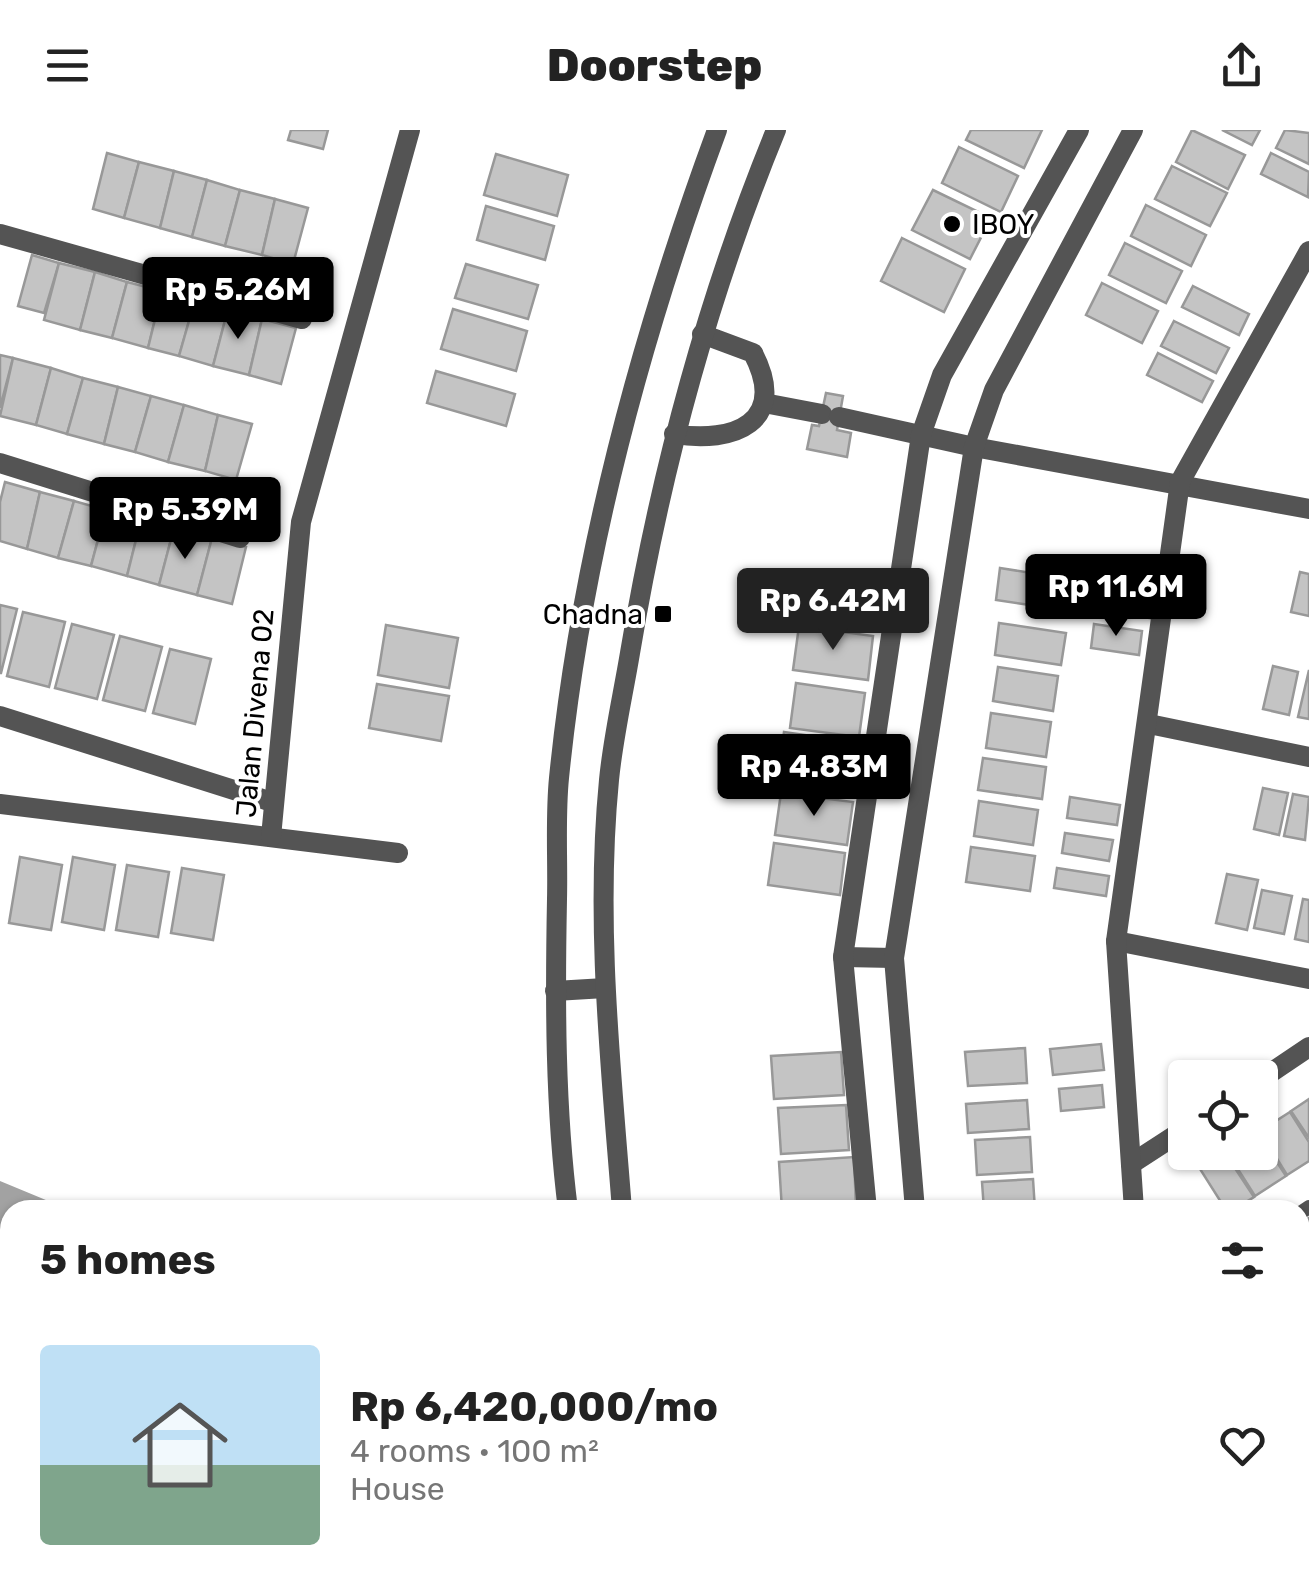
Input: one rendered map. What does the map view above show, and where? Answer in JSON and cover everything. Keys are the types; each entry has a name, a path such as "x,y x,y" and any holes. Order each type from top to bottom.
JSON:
{"street":[{"name":"Jalan Divena 02","path":"271,837 301,522 410,130"},
{"path":"567,1200 555,991 559,780 589,585 637,383 683,223 717,130"},
{"path":"621,1200 605,988 609,780 640,596 674,434 702,334 776,130"},
{"path":"866,1200 844,957 920,434 942,376 1078,130"},
{"path":"914,1200 894,958 974,447 994,390 1133,130"},
{"path":"0,234 302,319"},
{"path":"1133,1200 1116,941 1150,724 1180,482 1303,274 1309,251"},
{"path":"674,434 705,439 733,435 751,422 764,402 764,378 753,353 702,334"},
{"path":"764,402 974,447 1180,482 1309,509"},
{"path":"0,463 240,538"},
{"path":"0,716 272,802"},
{"path":"1150,724 1309,757"},
{"path":"0,804 398,853"},
{"path":"1116,941 1309,979"},
{"path":"844,957 894,958"},
{"path":"555,991 605,988"},
{"path":"1278,1068 1309,1048"},
{"path":"1130,1164 1168,1140"}],"shaded area":[{"path":"0,1181 46,1200 0,1200"}],"building":[{"path":"291,130 328,130 323,149 288,140"},
{"path":"971,130 1042,130 1024,168 966,140"},
{"path":"1192,130 1245,155 1228,189 1176,162"},
{"path":"1222,130 1260,130 1252,145"},
{"path":"1285,130 1309,133 1309,164 1276,148"},
{"path":"959,147 1018,176 1001,212 942,183"},
{"path":"107,153 139,162 124,218 93,209"},
{"path":"1271,153 1309,172 1308,197 1261,174"},
{"path":"496,154 568,175 557,216 484,195"},
{"path":"139,162 174,171 160,228 124,218"},
{"path":"1172,166 1227,193 1210,226 1155,199"},
{"path":"174,171 207,180 192,237 160,228"},
{"path":"207,180 240,190 225,246 192,237"},
{"path":"240,190 275,199 262,255 225,246"},
{"name":"IBOY","path":"933,190 991,218 970,259 912,230"},
{"path":"275,199 308,208 293,264 262,255"},
{"path":"1146,205 1206,235 1191,266 1131,236"},
{"path":"486,206 554,226 545,260 477,240"},
{"path":"902,238 965,269 944,312 881,281"},
{"path":"1125,243 1182,271 1166,303 1109,275"},
{"path":"32,255 59,263 44,313 18,306"},
{"path":"59,263 95,272 80,330 44,320"},
{"path":"466,264 538,285 528,319 455,298"},
{"path":"95,272 127,282 112,338 80,330"},
{"path":"127,282 162,291 148,348 112,338"},
{"path":"1102,283 1158,311 1142,343 1086,315"},
{"path":"1193,286 1249,314 1239,335 1182,307"},
{"path":"162,291 195,300 179,356 148,348"},
{"path":"195,300 228,309 213,366 179,356"},
{"path":"228,309 262,319 249,375 213,366"},
{"path":"453,309 527,331 516,371 441,349"},
{"path":"262,319 296,328 281,384 249,375"},
{"path":"1174,321 1229,348 1216,373 1161,346"},
{"path":"1158,353 1213,381 1202,402 1147,375"},
{"path":"0,355 13,358 0,408"},
{"path":"13,358 51,368 36,425 0,416"},
{"path":"51,368 83,378 67,434 36,425"},
{"path":"436,371 515,394 506,426 427,403"},
{"path":"83,378 118,387 104,444 67,434"},
{"path":"118,387 151,396 135,452 104,444"},
{"path":"826,393 843,396 837,430 851,433 847,457 807,449 812,425 819,426"},
{"path":"151,396 184,405 168,462 135,452"},
{"path":"184,405 218,415 205,471 168,462"},
{"path":"218,415 252,424 236,480 205,471"},
{"path":"5,482 40,492 27,549 0,541 0,502"},
{"path":"40,492 74,501 58,558 27,549"},
{"path":"74,501 106,510 91,566 58,558"},
{"path":"106,510 141,520 127,576 91,566"},
{"path":"141,520 174,528 159,585 127,576"},
{"path":"174,528 212,538 197,595 159,585"},
{"path":"212,538 246,547 232,604 197,595"},
{"path":"1000,568 1069,579 1064,610 996,600"},
{"path":"1300,572 1309,574 1309,616 1291,612"},
{"path":"811,574 882,583 876,628 805,618"},
{"path":"1100,588 1153,596 1150,618 1097,610"},
{"path":"0,605 17,609 1,673 0,673"},
{"path":"23,612 65,622 49,687 7,676"},
{"path":"999,623 1066,633 1061,665 995,655"},
{"path":"72,624 114,635 97,699 55,688"},
{"path":"1094,624 1142,631 1139,655 1091,648"},
{"path":"386,625 458,638 449,688 378,675"},
{"path":"799,626 873,636 868,680 793,670"},
{"path":"120,636 162,647 145,711 103,700"},
{"path":"170,649 211,659 195,724 153,713"},
{"path":"1273,666 1298,672 1289,715 1263,709"},
{"path":"998,667 1058,676 1053,711 993,701"},
{"path":"1309,670 1309,719 1298,717"},
{"path":"796,683 865,693 859,737 790,728"},
{"path":"377,684 449,696 441,741 369,728"},
{"path":"991,713 1051,722 1046,757 986,748"},
{"path":"784,732 859,743 853,788 778,778"},
{"path":"983,758 1046,767 1042,799 978,790"},
{"path":"1263,788 1288,793 1279,835 1254,829"},
{"path":"781,793 853,802 847,845 775,835"},
{"path":"1293,794 1309,797 1305,840 1284,836"},
{"path":"1070,797 1120,805 1117,825 1067,818"},
{"path":"979,801 1038,810 1033,845 974,836"},
{"path":"1065,833 1113,840 1109,861 1062,853"},
{"path":"774,843 845,853 840,895 768,885"},
{"path":"971,847 1035,856 1030,891 966,882"},
{"path":"20,857 62,865 51,930 9,923"},
{"path":"73,857 115,865 104,930 62,922"},
{"path":"127,865 169,872 158,937 116,930"},
{"path":"182,868 224,875 213,940 171,933"},
{"path":"1057,868 1109,876 1106,896 1054,888"},
{"path":"1227,874 1258,880 1247,930 1216,923"},
{"path":"1262,890 1292,896 1284,934 1254,928"},
{"path":"1303,899 1309,900 1309,942 1295,939"},
{"path":"1101,1044 1104,1070 1053,1075 1050,1049"},
{"path":"1025,1048 1027,1083 968,1086 965,1052"},
{"path":"841,1052 844,1095 774,1099 771,1056"},
{"path":"1102,1085 1104,1107 1061,1111 1059,1089"},
{"path":"1309,1099 1309,1138 1291,1111"},
{"path":"1027,1100 1029,1129 968,1133 966,1104"},
{"path":"846,1105 849,1150 781,1154 778,1108"},
{"path":"1290,1112 1309,1142 1309,1161 1287,1175 1278,1160 1278,1120"},
{"path":"1030,1137 1032,1172 977,1175 975,1140"},
{"path":"854,1157 856,1200 781,1200 779,1162"},
{"path":"1278,1164 1286,1176 1255,1196 1238,1170 1278,1170"},
{"path":"1201,1170 1236,1170 1254,1197 1220,1200"},
{"path":"1033,1179 1034,1200 983,1200 982,1182"}],"place":[{"name":"IBOY","path":"952,224"},
{"name":"Chadna","path":"663,614"}]}
